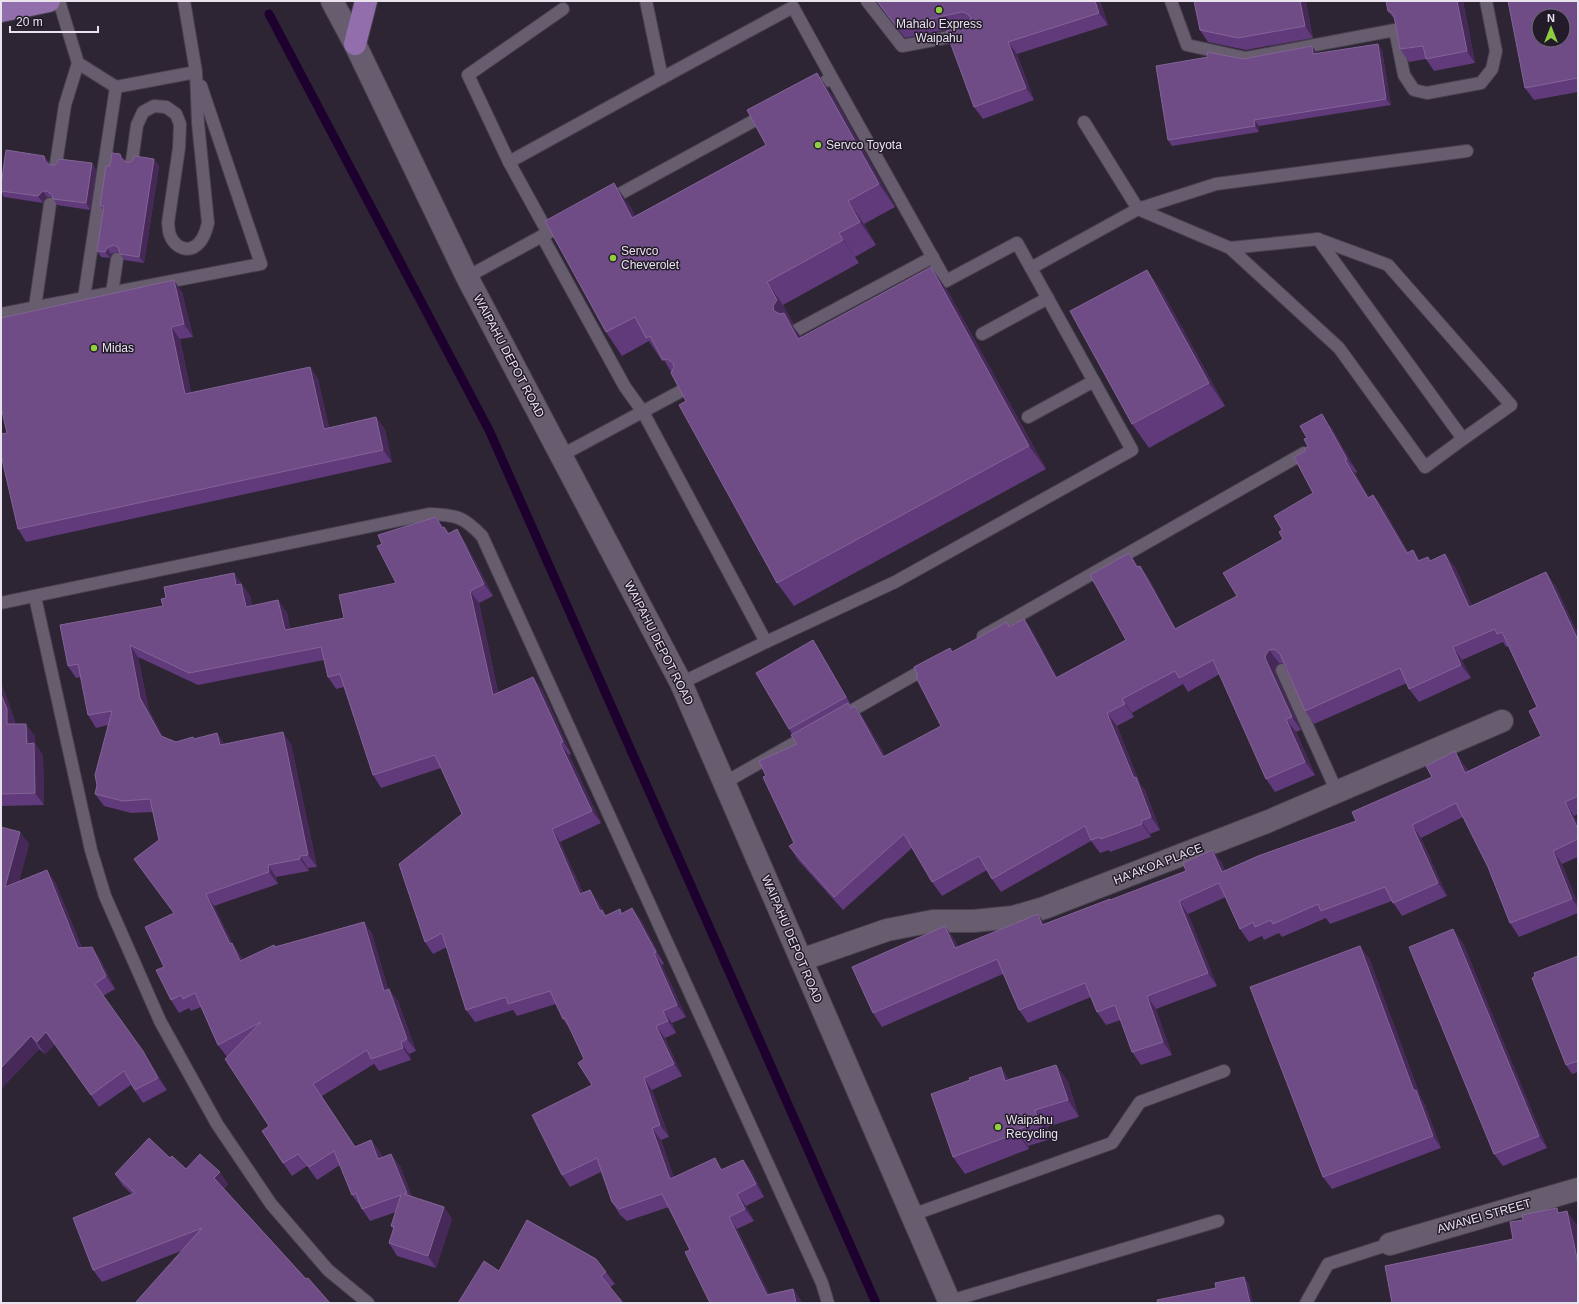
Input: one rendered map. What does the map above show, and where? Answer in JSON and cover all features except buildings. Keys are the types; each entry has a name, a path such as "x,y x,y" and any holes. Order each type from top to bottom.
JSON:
{"main road":[{"path":"1,11 49,1"},
{"path":"355,44 366,1"}],"street":[{"name":"WAIPAHU DEPOT ROAD","path":"332,1 355,44 467,277 681,683 950,1302"},
{"name":"HA'AKOA PLACE","path":"801,960 887,930 933,921 974,921 1013,917 1044,908 1270,821 1502,721"},
{"name":"AWANEI STREET","path":"1390,1244 1578,1189"}],"lane":[{"path":"56,164 65,105 78,63 59,1"},
{"path":"132,161 137,125 143,112 154,106 166,107 176,114 180,124 179,148 168,223 169,233 173,242 180,248 189,249 198,244 204,236 208,223 198,123 196,72 184,1"},
{"path":"646,1 662,78"},
{"path":"867,1 902,46 972,32"},
{"path":"1170,1 1187,45 1246,58 1395,30 1404,76 1414,90 1427,93 1481,83 1492,69 1496,51 1486,1"},
{"path":"509,162 662,78 792,4 946,281 1017,243 1132,450 895,582 681,683"},
{"path":"563,9 468,74 509,162 545,234 625,387 643,412 766,642"},
{"path":"78,63 116,87 196,72"},
{"path":"1,314 261,264 196,72"},
{"path":"819,86 832,78"},
{"path":"84,298 116,87"},
{"path":"597,206 777,108"},
{"path":"1084,122 1138,209 1230,248 1339,348 1426,467 1511,405 1388,265 1318,239 1230,248"},
{"path":"1031,268 1138,209 1216,184 1466,152"},
{"path":"35,307 50,204"},
{"path":"467,277 576,218"},
{"path":"1318,239 1463,439"},
{"path":"797,330 933,257"},
{"path":"112,293 117,259"},
{"path":"982,334 1048,298"},
{"path":"1028,417 1094,381"},
{"path":"562,455 683,390"},
{"path":"970,643 1304,453"},
{"path":"1,603 429,514 451,515 469,522 482,536 822,1283 828,1303"},
{"path":"35,597 91,850 105,896 160,1021 217,1124 271,1204 328,1270 368,1303"},
{"path":"834,721 943,658"},
{"path":"1282,670 1336,792"},
{"path":"724,783 820,729"},
{"path":"912,1215 1112,1142 1140,1102 1224,1071"},
{"path":"950,1302 1218,1221"},
{"path":"1306,1303 1328,1264 1390,1244"}],"waterway":[{"path":"269,14 489,430 876,1303"}],"place":[{"name":"Mahalo Express Waipahu","path":"939,10"},
{"name":"Servco Toyota","path":"818,145"},
{"name":"Servco Cheverolet","path":"613,258"},
{"name":"Midas","path":"94,348"},
{"name":"Waipahu Recycling","path":"998,1127"}]}
